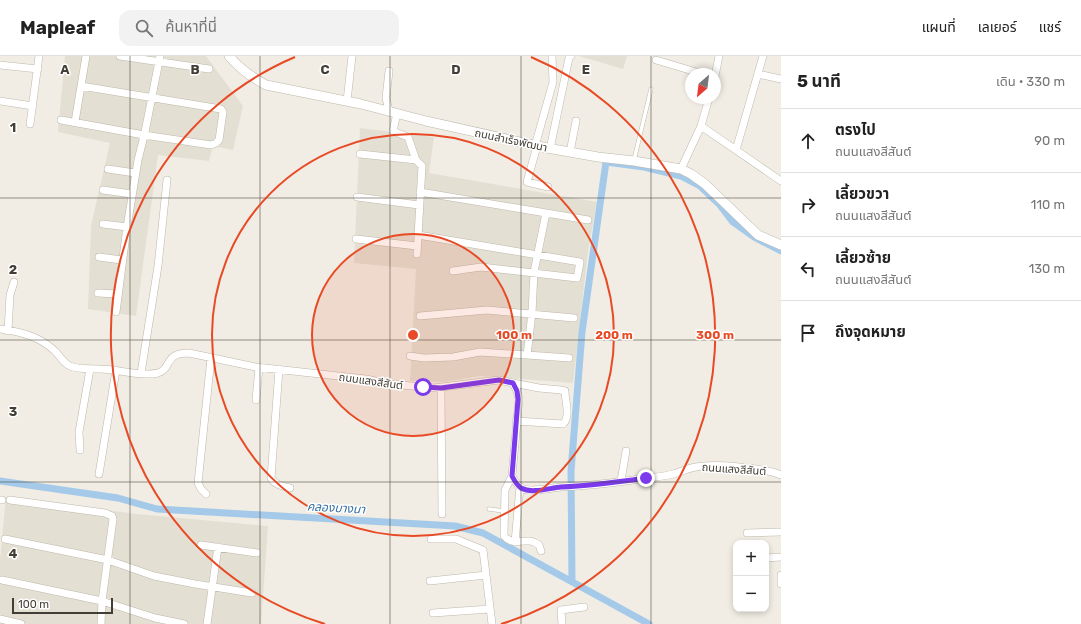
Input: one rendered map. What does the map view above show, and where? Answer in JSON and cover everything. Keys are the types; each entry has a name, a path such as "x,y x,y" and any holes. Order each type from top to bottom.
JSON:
{"street":[{"path":"30,124 39,56"},
{"path":"75,122 86,56"},
{"path":"120,56 160,59 208,68"},
{"name":"ถนนสำเร็จพัฒนา","path":"229,56 252,78 266,85 346,101 550,149 598,157 630,160 680,169 691,174 705,184 758,235 781,244"},
{"path":"346,101 352,56"},
{"path":"548,187 527,182 553,82 552,56"},
{"path":"550,149 563,84 569,58 571,56"},
{"path":"717,68 719,56"},
{"path":"736,150 762,56"},
{"path":"116,312 117,294 135,174 160,59"},
{"path":"656,60 685,69"},
{"path":"0,65 38,69"},
{"path":"356,239 417,250 422,166 416,160 408,137 393,131 393,112 386,98 389,71"},
{"path":"758,74 781,79"},
{"path":"60,120 211,145 219,140 223,112 221,109 81,86"},
{"path":"0,101 33,106"},
{"path":"680,169 702,126 708,104"},
{"path":"570,152 576,121"},
{"path":"702,126 781,181"},
{"path":"360,154 416,160"},
{"path":"108,169 135,174"},
{"path":"141,373 158,266 167,180"},
{"path":"103,190 132,194"},
{"path":"420,192 588,220"},
{"path":"357,197 419,205"},
{"path":"527,355 532,313 534,272 546,213"},
{"path":"103,224 127,227"},
{"path":"418,235 580,262 577,278 480,267 453,271"},
{"path":"99,257 122,260"},
{"path":"4,330 10,295 14,282"},
{"path":"98,292 117,294"},
{"path":"420,316 487,310 574,318"},
{"name":"ถนนแสงสีสันต์","path":"4,330 31,335 41,339 49,345 69,366 90,369 157,373 165,368 173,355 178,353 195,353 211,358 259,367 366,379 403,385 441,388 499,380 538,388 561,390 565,392 567,417 565,423 561,425 516,421"},
{"path":"410,356 424,358 453,357 480,352 569,358"},
{"path":"206,494 198,483 211,358"},
{"path":"256,400 259,367"},
{"path":"80,450 79,432 90,369"},
{"path":"279,369 271,478 277,484 290,488"},
{"path":"99,474 116,370"},
{"path":"513,383 517,391 518,399 512,476 505,490 504,536 515,542 530,541 539,545 541,551"},
{"path":"441,388 442,514"},
{"path":"621,482 626,451"},
{"name":"ถนนแสงสีสันต์","path":"520,487 538,490 621,482 673,474 696,466 768,470 781,475"},
{"path":"512,476 520,487 515,542"},
{"path":"10,500 105,513 112,516 113,519 102,601 101,624"},
{"path":"747,533 781,532"},
{"path":"2,536 108,560 154,576 252,593"},
{"path":"431,539 456,539 483,550 492,624"},
{"path":"201,545 257,553"},
{"path":"207,624 218,547"},
{"path":"769,558 781,557"},
{"path":"430,581 486,575"},
{"path":"781,575 781,584"},
{"path":"2,580 102,601 155,618 184,624"},
{"path":"562,624 561,610 584,607"},
{"path":"434,613 490,609"},
{"path":"0,619 21,624"}],"lane":[{"path":"630,160 651,89"},
{"path":"489,509 504,511"}],"shaded area":[{"path":"65,56 206,56 243,106 233,150 213,146 209,161 158,155 136,316 88,309 91,226 110,143 58,132"},
{"path":"579,56 627,56 623,69"},
{"path":"360,128 434,137 429,173 597,202 588,251 573,383 480,376 445,382 410,381 416,269 354,263"},
{"path":"6,497 137,514 268,526 261,624 0,624 0,560"}],"waterway":[{"path":"572,581 571,471 582,332 606,162 644,167 681,176 700,186 720,205 733,222 754,237 781,251"},
{"name":"คลองบางนา","path":"0,481 118,498 157,509 455,526 483,533 649,624"}],"route":[{"path":"423,387 441,388 499,380 513,383 517,391 518,399 512,476 520,487 538,490 561,487 577,487 646,478"}]}
